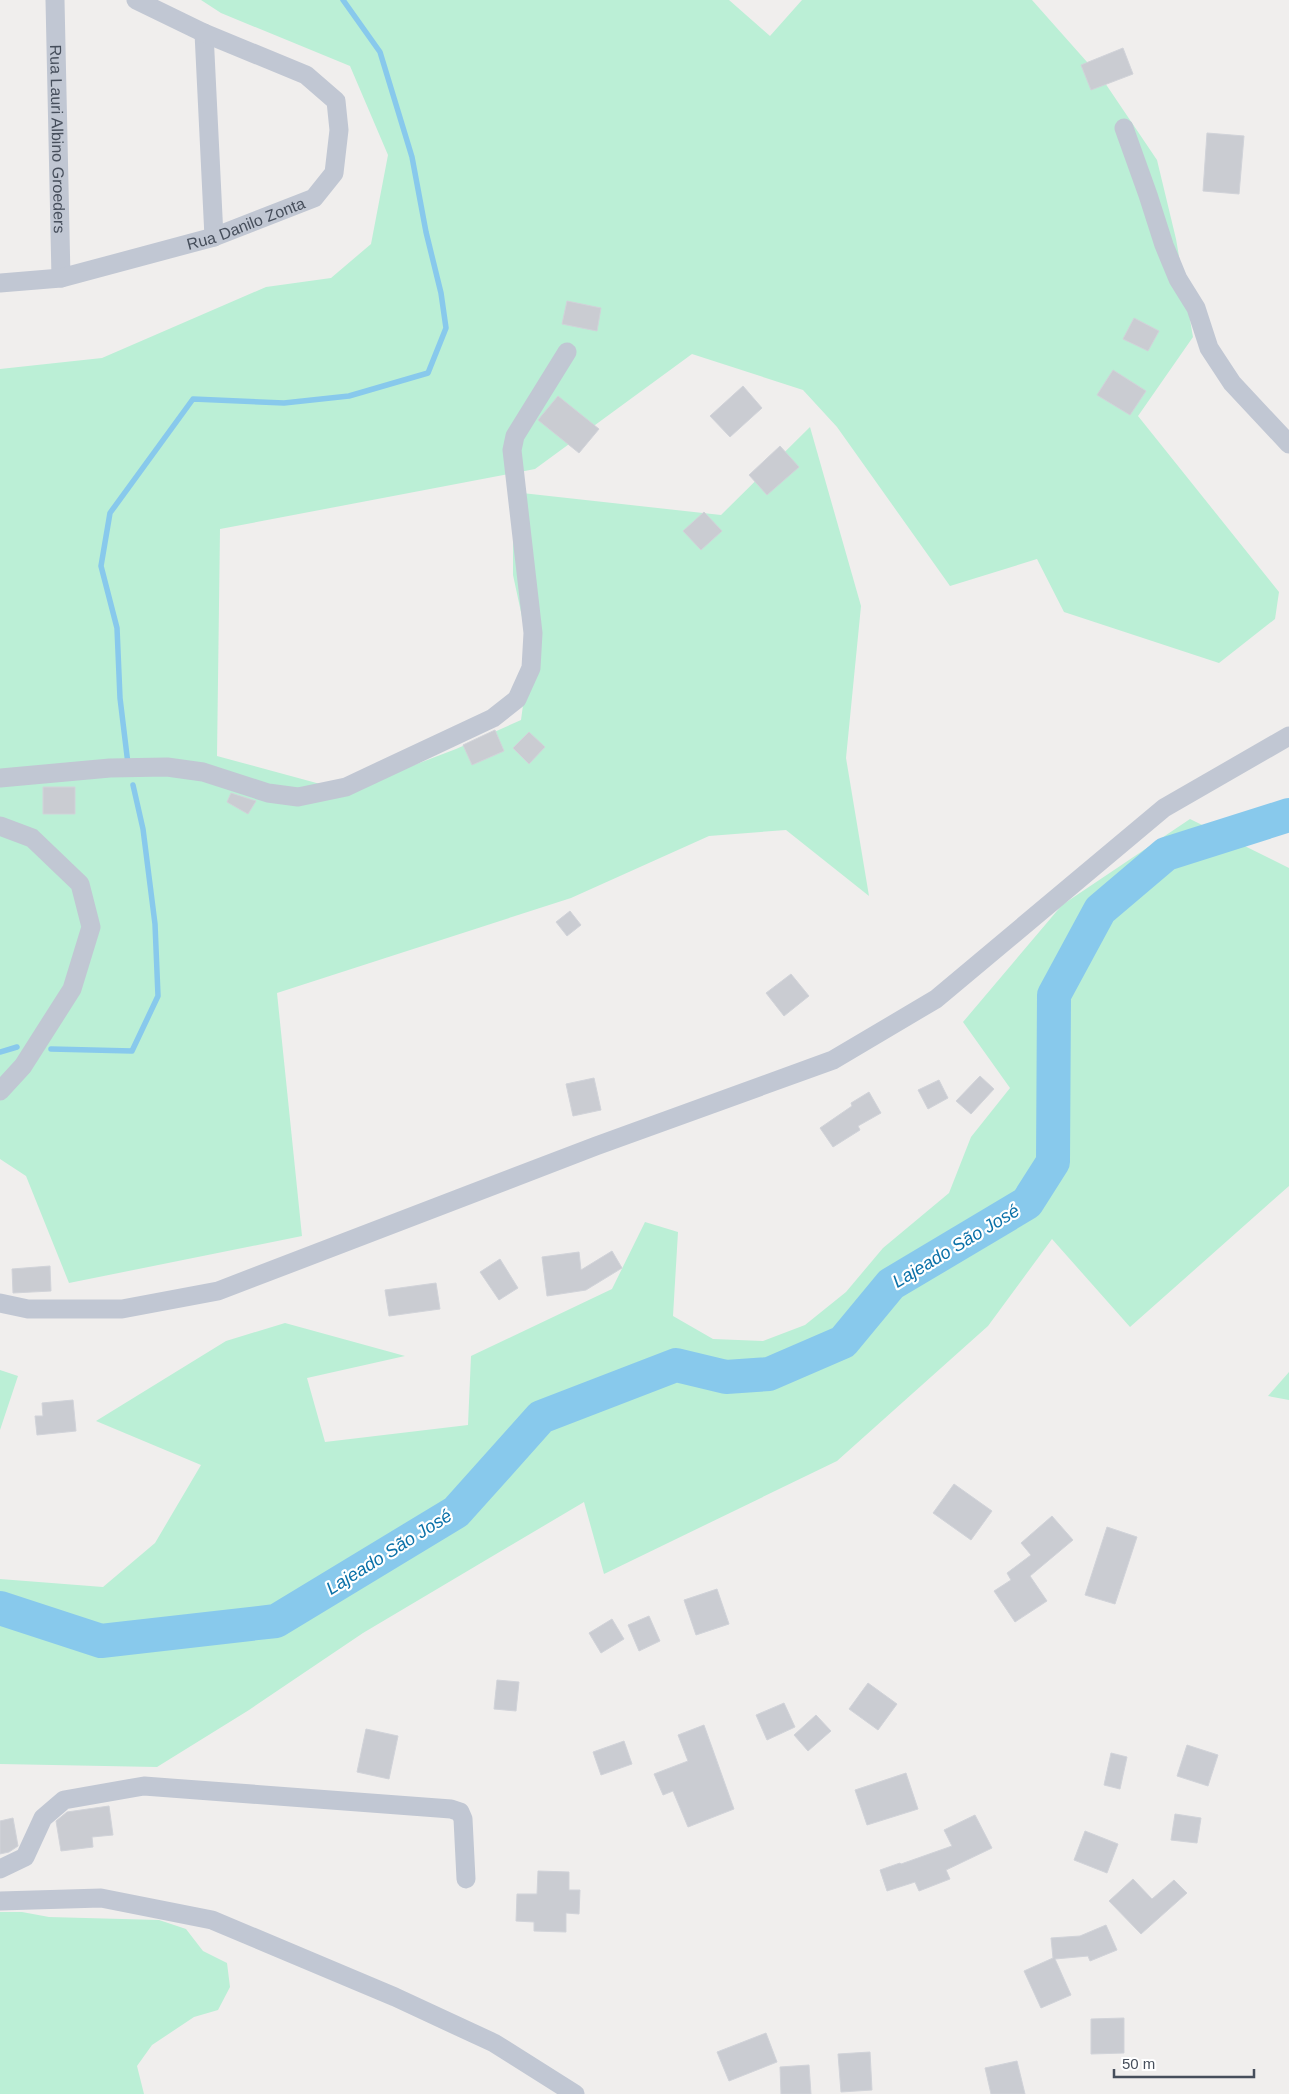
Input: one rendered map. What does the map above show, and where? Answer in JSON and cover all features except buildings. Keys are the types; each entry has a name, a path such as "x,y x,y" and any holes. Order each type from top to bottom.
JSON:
{"street":[{"name":"Rua Lauri Albino Groeders","path":"55,0 61,278"},
{"name":"Rua Danilo Zonta","path":"0,283 61,278 214,237 314,198 334,173 339,130 336,101 306,75 204,34 136,0"},
{"path":"204,34 214,237"},
{"path":"1124,128 1164,245 1178,279 1196,308 1209,348 1232,382 1289,444"},
{"path":"0,778 110,768 166,767 203,772 268,793 298,797 346,787 493,718 516,699 531,668 533,633 512,450 516,436 567,352"},
{"path":"0,1303 28,1309 122,1309 218,1291 588,1150 832,1060 936,999 1164,808 1289,736"},
{"path":"0,826 32,838 80,884 90,927 72,989 24,1066 0,1091"},
{"path":"0,1869 25,1856 44,1818 64,1800 144,1786 451,1808 460,1812 463,1819 466,1879"},
{"path":"0,1901 100,1898 212,1920 395,1998 494,2043 575,2094"}],"green space":[{"path":"201,0 729,0 770,36 802,0 1032,0 1103,80 1157,160 1176,239 1193,337 1138,416 1279,592 1275,619 1219,663 1064,612 1037,559 950,586 837,427 803,390 692,354 535,469 220,529 217,756 346,791 456,749 521,720 530,654 513,575 513,492 721,515 810,427 861,606 846,758 869,896 786,830 709,836 571,898 277,993 302,1236 69,1283 26,1176 0,1159 0,369 102,358 266,287 331,278 371,244 388,155 350,66 221,13"},
{"path":"1190,819 1289,868 1289,1186 1130,1327 1052,1239 988,1326 837,1461 604,1574 584,1502 363,1633 249,1710 157,1767 0,1764 0,1579 103,1587 155,1543 201,1465 96,1421 226,1341 285,1323 405,1356 307,1378 325,1442 468,1425 471,1356 612,1289 645,1222 678,1232 673,1316 713,1339 763,1341 805,1325 846,1292 883,1248 949,1193 971,1137 1010,1088 963,1022 1062,905"},
{"path":"0,1370 18,1376 0,1430"},
{"path":"1289,1372 1289,1400 1268,1396"},
{"path":"0,1912 22,1912 49,1917 159,1920 186,1929 203,1951 227,1963 230,1987 218,2010 194,2017 152,2045 137,2066 144,2094 0,2094"}],"waterway":[{"path":"128,764 120,698 117,628 101,566 110,513 193,399 284,403 349,396 428,373 446,328 441,293 426,232 412,157 380,52 343,0"},
{"path":"51,1049 132,1051 158,996 155,924 143,829 133,785"},
{"name":"Lajeado São José","path":"0,1608 101,1641 276,1621 456,1512 541,1417 676,1365 726,1377 769,1374 843,1342 891,1284 1027,1203 1053,1162 1054,995 1100,910 1166,854 1289,815"},
{"path":"0,1052 17,1047"}]}
